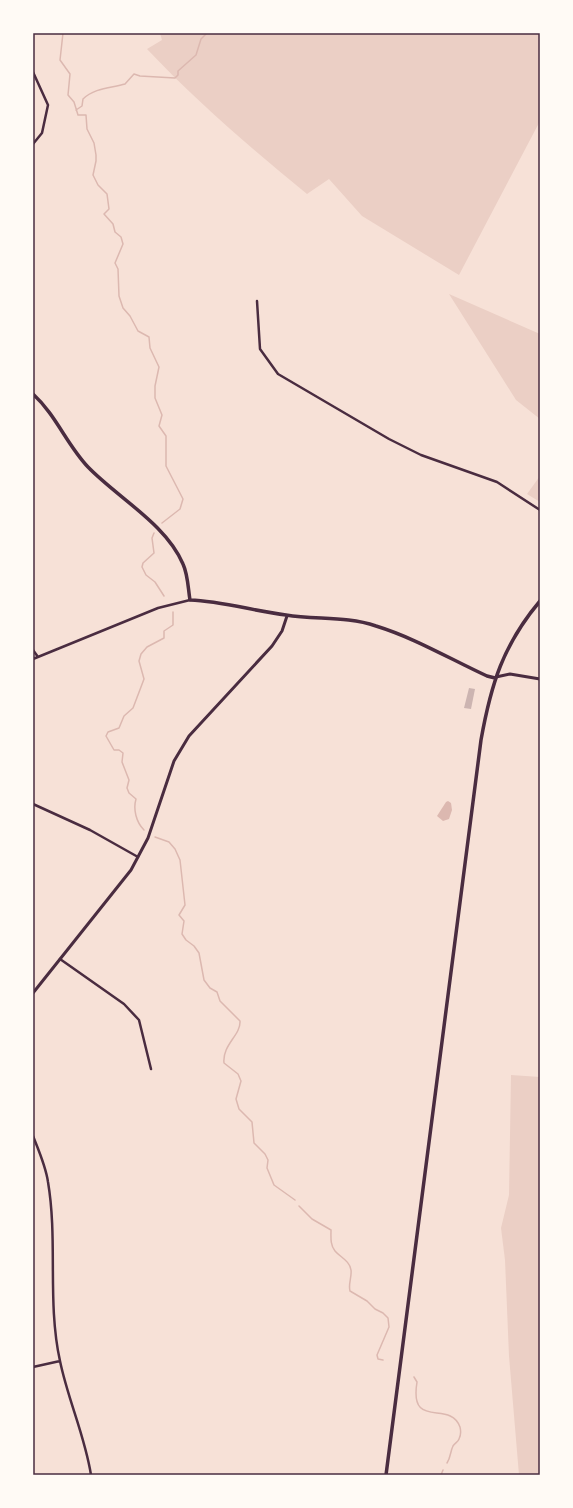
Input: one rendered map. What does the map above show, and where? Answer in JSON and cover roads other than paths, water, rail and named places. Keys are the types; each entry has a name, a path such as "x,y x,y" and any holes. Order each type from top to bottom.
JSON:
{"main road":[{"path":"33,394 48,411 88,466 160,530 174,545 184,565 190,600 218,602 287,616 335,617 356,620 376,626 439,652 494,678"},
{"path":"386,1475 481,740 494,678 510,643 526,618 540,601"}],"street":[{"path":"33,72 48,105 42,133 33,144"},
{"path":"257,301 260,350 278,374 389,439 421,455 497,482 540,510"},
{"path":"33,659 158,608 190,600"},
{"path":"33,993 119,886 138,857 148,838 170,771 181,747 189,736 272,646 282,631 287,616"},
{"path":"33,650 38,657"},
{"path":"494,678 510,674 540,679"},
{"path":"33,804 90,830 138,857"},
{"path":"60,959 124,1004 139,1020 151,1069"},
{"path":"33,1136 48,1181 51,1205 53,1310 60,1361 87,1450 92,1475"},
{"path":"33,1367 60,1361"}],"waterway":[{"path":"63,33 60,60 70,74 68,95 74,102 78,115 86,115 87,129 94,143 96,155 93,175 98,185 107,194 109,209 104,214 113,224 115,232 121,237 123,244 115,263 118,269 119,296 123,308 130,316 138,331 149,337 150,348 159,367 155,386 155,398 162,415 159,426 166,436 166,466 183,499 180,509 162,523"},
{"path":"76,110 82,106 83,99 87,95 97,90 125,84 134,74 140,76 175,78 178,75 178,71 196,55 201,39 207,33"},
{"path":"154,533 152,538 154,553 143,563 142,567 146,575 155,582 164,596"},
{"path":"144,830 141,827 136,815 136,799 129,793 127,788 129,780 122,762 123,753 119,750 114,750 106,736 108,732 119,728 124,716 133,708 144,679 139,661 141,654 147,647 164,638 164,631 173,625 173,612"},
{"path":"155,837 169,842 175,849 180,860 185,905 179,915 184,921 182,934 199,953 204,980 210,988 217,992 220,1001 240,1021 238,1031 228,1045 224,1057 224,1063 238,1074 241,1081 236,1099 239,1109 252,1122 254,1143 265,1154 268,1160 267,1168 274,1185 295,1200"},
{"path":"299,1206 312,1219 331,1230 333,1249 347,1262 350,1267 350,1291 367,1301 388,1318 389,1327 377,1355 378,1359 383,1360"},
{"path":"414,1377 417,1382 416,1397 419,1406 424,1410 448,1415 455,1419 460,1427 460,1438 453,1446 447,1463"},
{"path":"441,1475 443,1470"}]}
